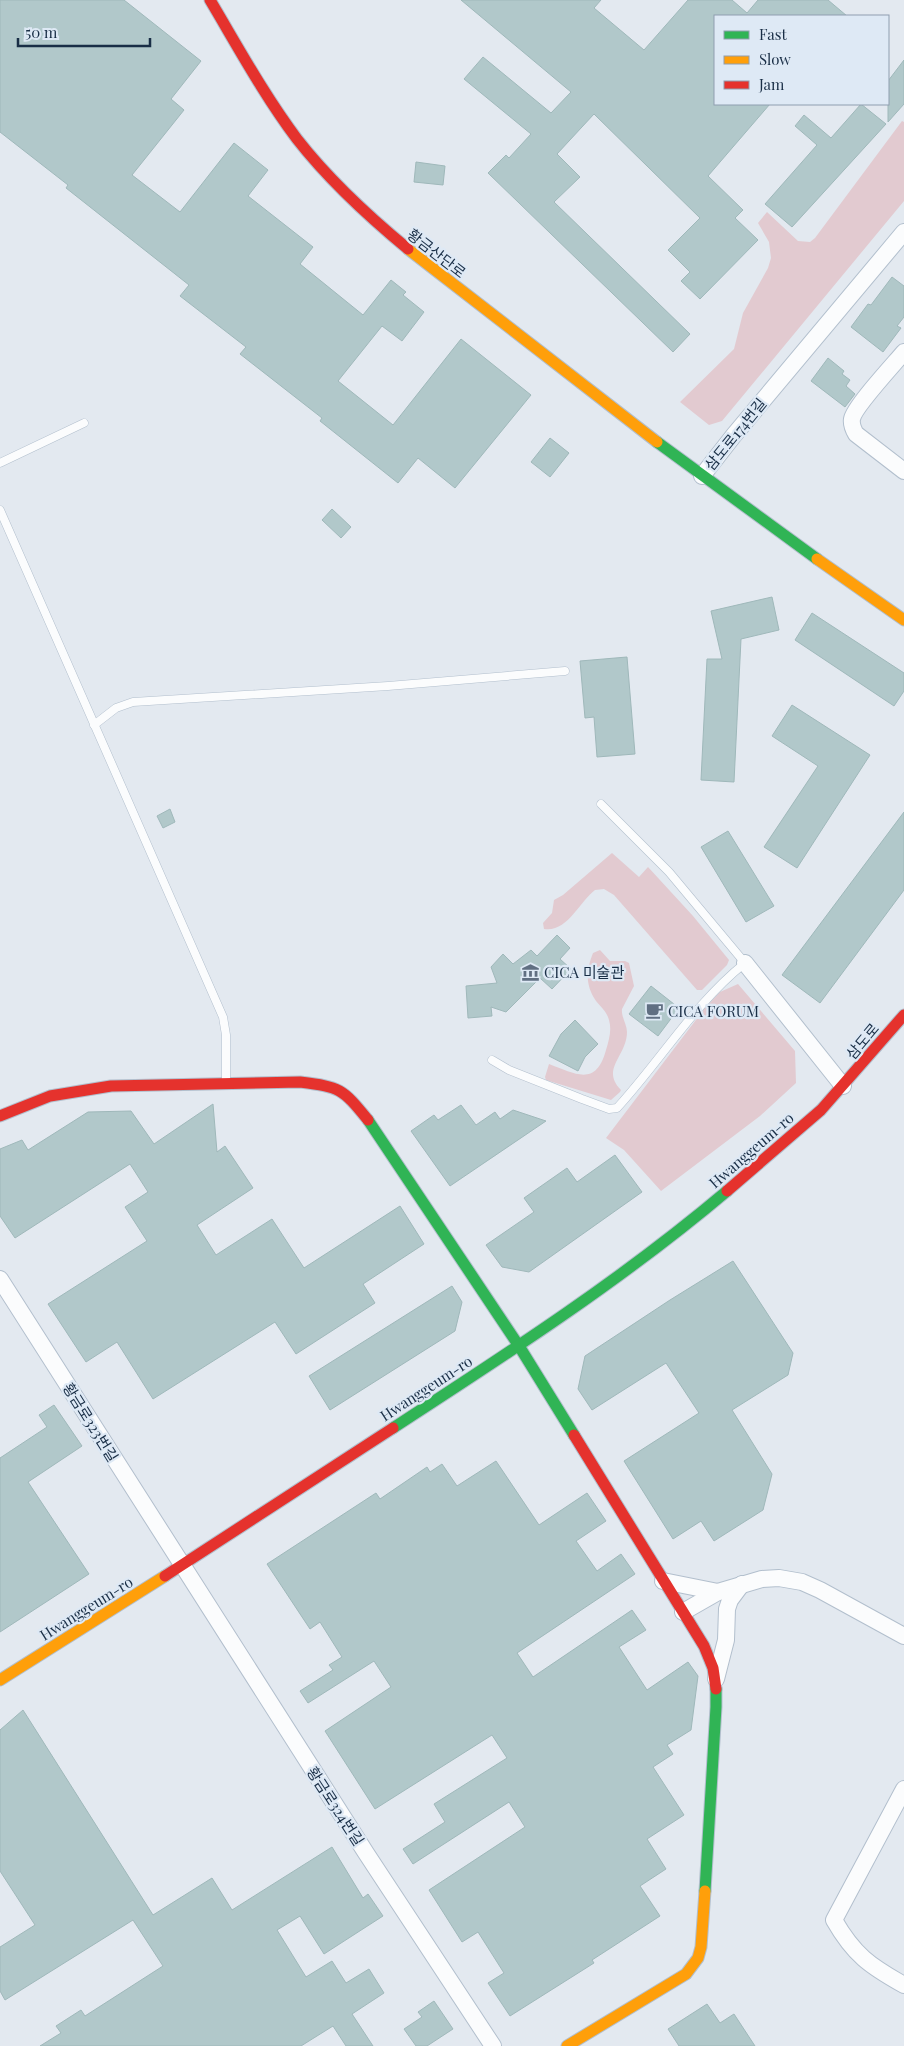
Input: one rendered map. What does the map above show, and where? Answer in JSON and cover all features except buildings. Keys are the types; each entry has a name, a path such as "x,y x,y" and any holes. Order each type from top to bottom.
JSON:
{"street":[{"name":"황금산단로","path":"210,0 279,115 313,158 359,208 405,247 518,336 702,476"},
{"name":"삼도로174번길","path":"902,614 726,495 702,476 746,420 904,232"},
{"path":"904,352 859,406 851,420 856,434 904,471"},
{"path":"745,963 843,1086"},
{"name":"삼도로","path":"843,1086 904,1015"},
{"path":"0,1116 50,1096 85,1089 226,1083 317,1083 331,1086 345,1094 367,1118 518,1346 683,1612 712,1663 716,1681"},
{"name":"Hwanggeum-ro","path":"0,1680 182,1565 518,1346 652,1251 716,1200 821,1110 843,1086"},
{"name":"황금로323번길","path":"0,1279 182,1565"},
{"name":"황금로324번길","path":"182,1565 493,2046"},
{"path":"683,1612 718,1592 762,1579 779,1578 802,1582 904,1636"},
{"path":"663,1581 718,1592"},
{"path":"567,2046 686,1974 698,1958 701,1946 716,1681 726,1640 727,1608 730,1600 742,1584"},
{"path":"904,1789 834,1920 857,1954 874,1969 904,1985"}],"lane":[{"path":"0,463 84,423"},
{"path":"0,510 223,1017 226,1035 226,1083"},
{"path":"94,725 116,708 134,702 388,686 565,671"},
{"path":"492,1060 509,1070 572,1095 609,1109 617,1108 707,997 745,963 669,872 601,804"}],"shaded area":[{"path":"902,121 904,122 904,201 722,421 709,425 680,402 734,349 743,313 768,268 771,258 769,242 758,223 767,212 798,241 810,242 815,238"},
{"path":"612,853 639,877 648,867 693,916 729,960 727,965 702,990 697,990 614,895 604,889 595,890 589,895 560,926 544,929 543,923 552,913 554,900 563,895"},
{"path":"600,950 610,961 625,961 629,963 634,986 622,1009 627,1029 626,1041 616,1062 613,1075 615,1082 621,1090 611,1100 546,1080 545,1077 549,1064 584,1075 597,1069 602,1062 609,1039 610,1024 607,1014 592,995 588,983 589,965 593,953"},
{"path":"738,984 795,1051 796,1083 760,1116 661,1191 624,1150 606,1138 705,1008 720,992"}],"traffic: fast":[{"path":"657,442 817,559"},
{"path":"368,1120 519,1346 574,1435"},
{"path":"393,1428 564,1315 647,1255 727,1191"},
{"path":"705,1891 716,1689"}],"traffic: slow":[{"path":"408,249 657,442"},
{"path":"817,559 904,620"},
{"path":"0,1680 165,1576"},
{"path":"567,2046 686,1974 698,1958 701,1947 705,1891"}],"traffic: jam":[{"path":"210,0 262,88 297,139 349,197 408,249"},
{"path":"727,1191 821,1110 904,1015"},
{"path":"0,1116 50,1096 111,1086 300,1082 339,1091 346,1095 368,1120"},
{"path":"165,1576 393,1428"},
{"path":"574,1435 704,1646 713,1668 716,1689"}],"place":[{"name":"CICA 미술관","path":"530,972"},
{"name":"CICA FORUM","path":"654,1011"}]}
